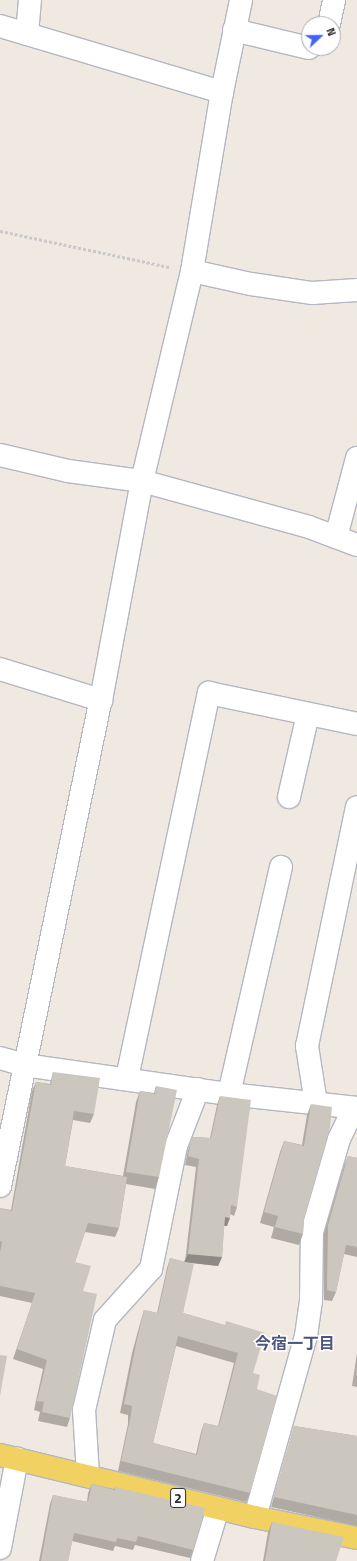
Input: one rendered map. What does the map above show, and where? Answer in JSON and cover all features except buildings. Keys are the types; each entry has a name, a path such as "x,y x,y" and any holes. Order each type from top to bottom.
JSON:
{"main road":[{"name":"2","path":"8,1457 88,1475 255,1517 357,1538"}],"street":[{"path":"26,34 30,0"},
{"path":"0,1186 101,700 142,482 192,271 222,92 240,0"},
{"path":"331,16 334,0"},
{"path":"0,26 222,92"},
{"path":"234,30 301,46"},
{"path":"192,271 251,284 312,293 357,290"},
{"path":"0,455 68,471 142,482 309,527 357,546"},
{"path":"336,537 357,458"},
{"path":"0,668 101,700"},
{"path":"127,1078 209,694 357,724"},
{"path":"290,797 308,714"},
{"path":"316,1103 307,1046 357,807"},
{"path":"229,1094 281,868"},
{"path":"0,1058 24,1066 127,1078 287,1102 316,1103 355,1108 339,1139 312,1232 312,1301 306,1336 255,1517"},
{"path":"88,1475 84,1410 105,1320 151,1269 176,1146 198,1089"},
{"path":"0,1548 8,1457"},
{"path":"202,1561 218,1508"}],"path":[{"path":"0,231 192,271"}],"district":[{"name":"今宿一丁目","path":"295,1343"}]}
